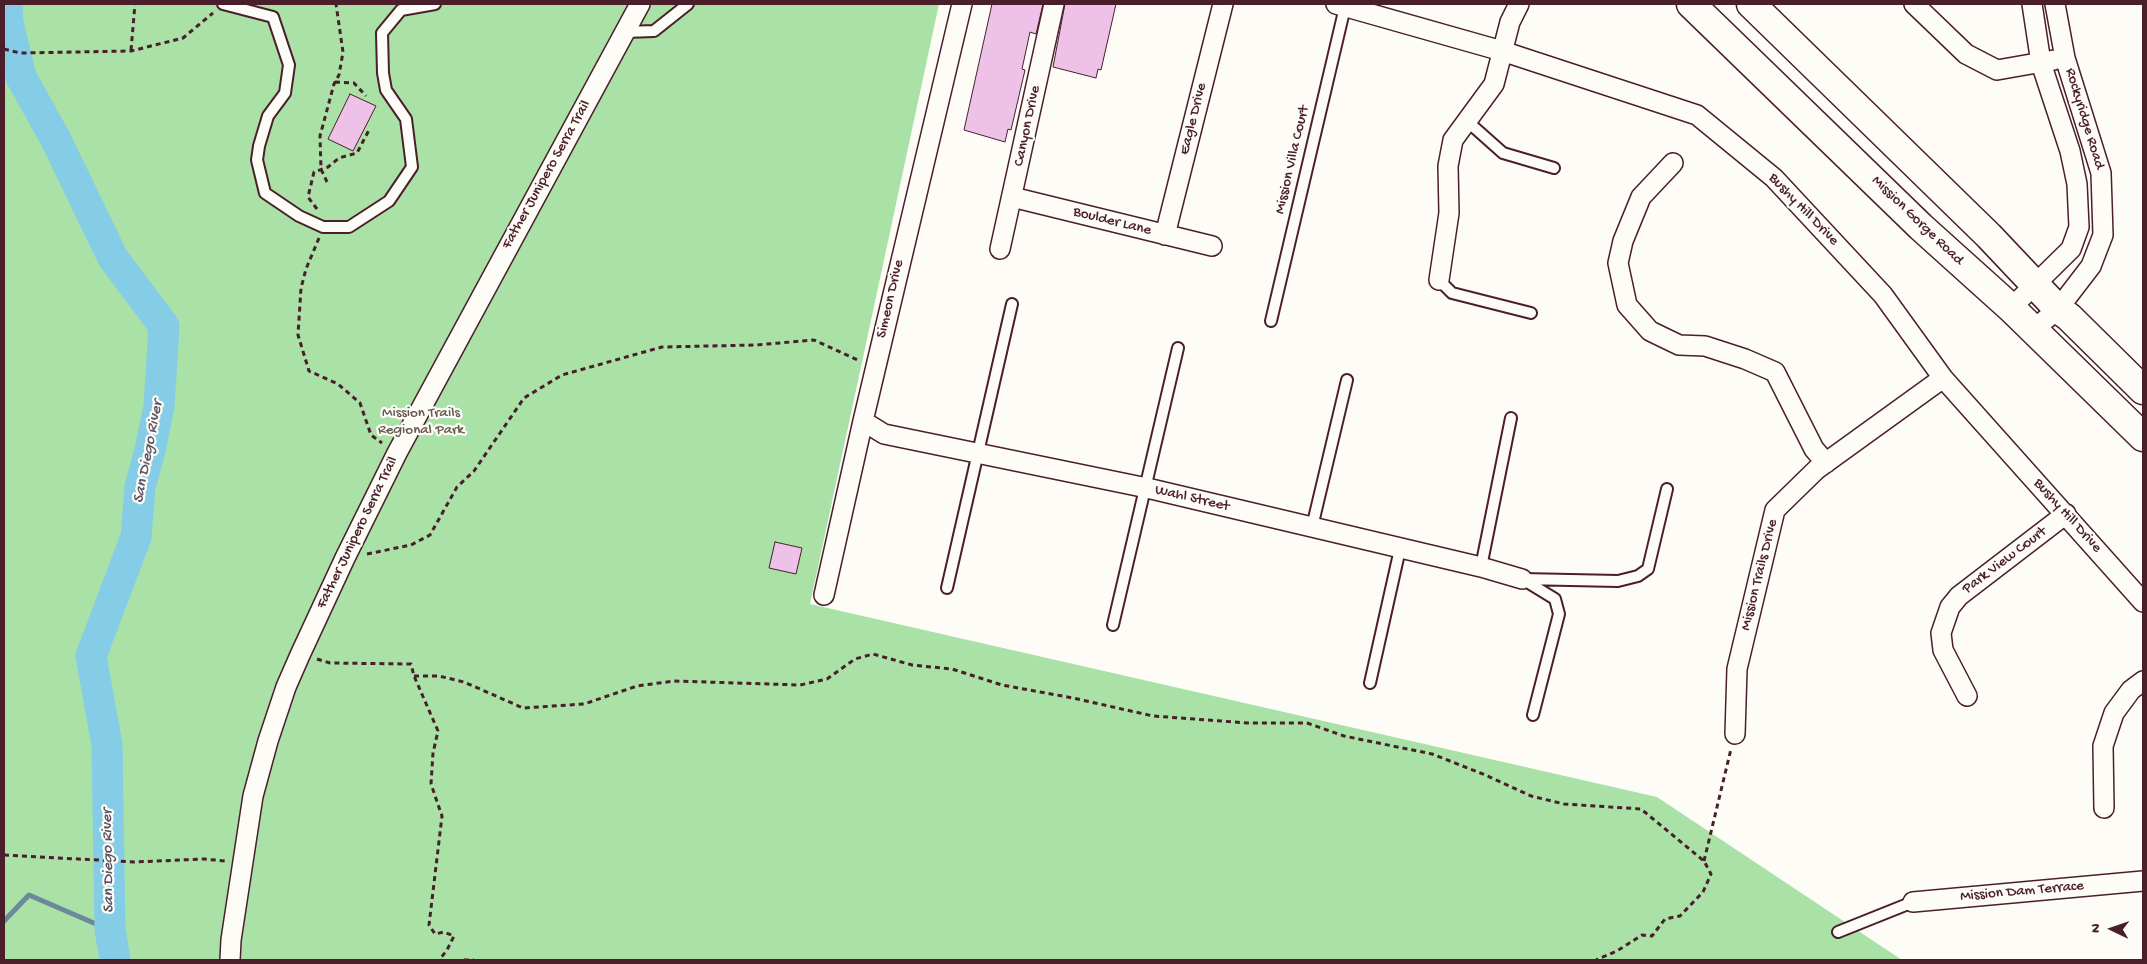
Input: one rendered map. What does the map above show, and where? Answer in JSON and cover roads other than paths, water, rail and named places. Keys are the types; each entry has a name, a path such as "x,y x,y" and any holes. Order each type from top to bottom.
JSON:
{"main road":[{"name":"Mission Gorge Road","path":"1691,4 1921,227 2011,308 2143,437"},
{"path":"1751,4 1989,236 2058,309 2069,317 2143,390"}],"street":[{"name":"Father Junipero Serra Trail","path":"230,960 231,940 253,796 268,741 286,687 345,558 398,453 640,4"},
{"name":"Simeon Drive","path":"824,595 862,421 962,4"},
{"name":"Canyon Drive","path":"1000,249 1054,4"},
{"name":"Eagle Drive","path":"1166,235 1223,4"},
{"path":"1439,280 1449,213 1448,166 1453,140 1494,84 1510,22 1519,4"},
{"path":"1914,4 1966,54 1997,70 2065,58"},
{"name":"Rockyridge Road","path":"2011,308 2071,250 2079,227 2077,184 2070,151 2041,63 2032,4"},
{"name":"Rockyridge Road","path":"2033,330 2058,309 2091,266 2103,235 2102,173 2065,58 2054,4"},
{"name":"Bushy Hill Drive","path":"1341,5 1502,50 1697,115 1774,178 1882,295 1943,378 2143,602"},
{"path":"1674,163 1641,198 1624,241 1618,263 1627,305 1650,331 1679,345 1704,346 1776,372 1814,449 1826,463"},
{"name":"Boulder Lane","path":"1012,197 1212,246"},
{"path":"2079,227 2103,235"},
{"name":"Mission Trails Drive","path":"1735,734 1737,669 1776,510 1801,484 1826,463 1943,378"},
{"name":"Wahl Street","path":"862,421 884,434 1147,488 1481,567 1522,579"},
{"name":"Park View Court","path":"1967,696 1943,650 1941,632 1950,607 1959,596 2066,514"},
{"path":"2104,808 2103,746 2114,713 2131,690 2143,681"},
{"name":"Mission Dam Terrace","path":"1913,902 2137,882"}],"lane":[{"path":"223,4 273,17 290,65 285,93 268,116 257,160 265,193 299,216 323,227 349,227 390,201 412,167 406,119 386,90 383,73 382,33 401,10 435,4"},
{"path":"625,32 654,31 688,4"},
{"name":"Mission Villa Court","path":"1271,321 1341,5"},
{"path":"1467,122 1503,153 1554,168"},
{"path":"1439,280 1452,293 1531,313"},
{"path":"947,588 1012,304"},
{"path":"1113,625 1147,488 1178,348"},
{"path":"1312,526 1347,380"},
{"path":"1481,567 1512,418"},
{"path":"1522,579 1618,581 1638,576 1648,569 1667,489"},
{"path":"1370,683 1400,549"},
{"path":"1522,579 1554,599 1559,614 1533,715"},
{"path":"1838,932 1913,902"}],"waterway":[{"name":"San Diego River","path":"7,4 8,22 21,77 55,138 113,258 164,326 159,406 140,487 136,537 91,656 107,745 110,930 115,960"},
{"path":"4,921 29,895 110,930"}],"park label":[{"name":"Mission Trails Regional Park","path":"421,422"}]}
